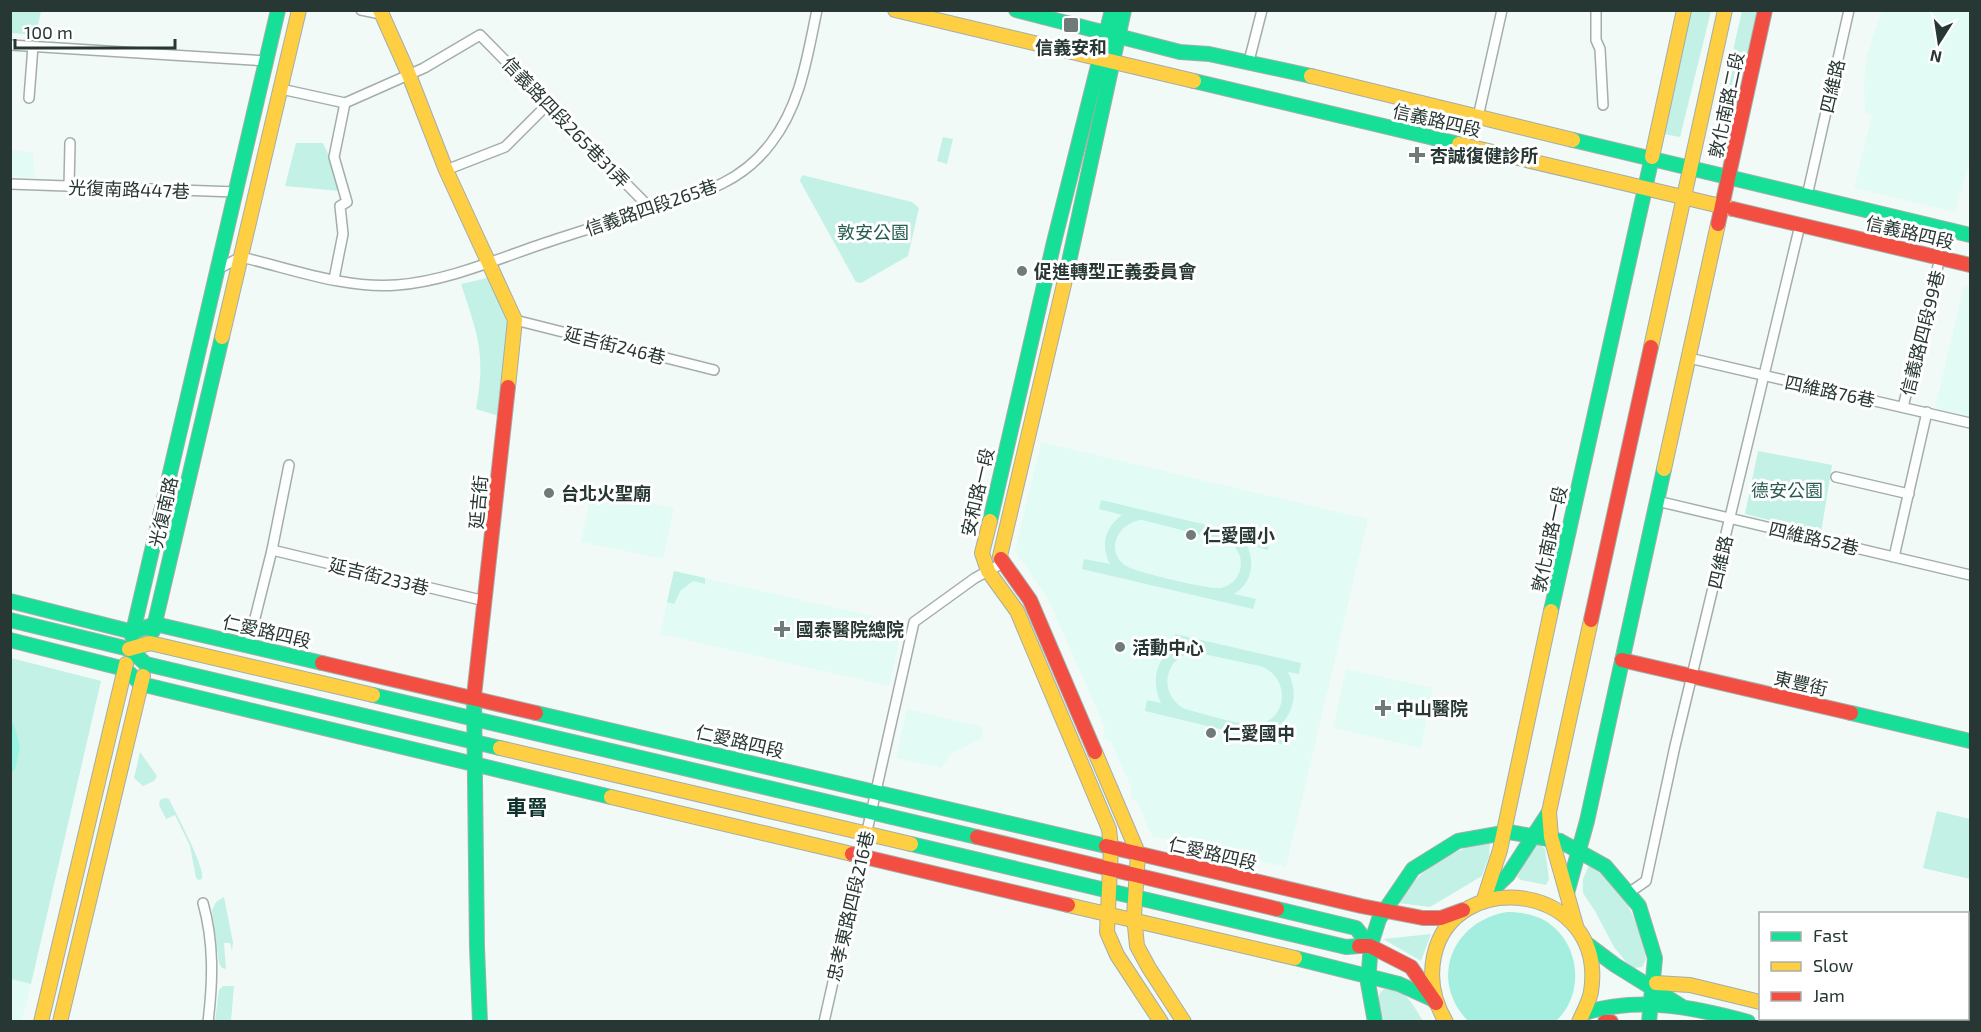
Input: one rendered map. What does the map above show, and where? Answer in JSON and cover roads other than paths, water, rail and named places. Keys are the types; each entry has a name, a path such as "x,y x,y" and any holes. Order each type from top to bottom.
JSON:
{"main road":[{"name":"光復南路","path":"41,1022 278,10"},
{"name":"光復南路","path":"60,1022 299,10"},
{"name":"信義路四段","path":"894,10 1109,47 1645,188 1971,265"},
{"name":"信義路四段","path":"1016,10 1109,47 1209,54 1249,62 1971,235"},
{"path":"1109,47 1112,10"},
{"path":"1109,47 1125,10"},
{"path":"1645,188 1684,10"},
{"name":"敦化南路二段","path":"1691,169 1725,10"},
{"name":"敦化南路二段","path":"1721,206 1765,10"},
{"path":"380,12 409,75 446,170 515,320"},
{"name":"安和路一段","path":"1003,563 1001,552 1079,219 1109,47"},
{"name":"安和路一段","path":"1109,47 1027,356 983,549 983,559 988,571 1017,611 1102,808 1109,829 1111,847 1107,932 1117,955 1161,1022"},
{"path":"1582,1017 1591,996 1592,961 1587,944 1576,926 1551,837 1549,812 1691,169"},
{"name":"敦化南路一段","path":"1481,900 1495,873 1645,188"},
{"path":"1568,893 1622,660 1721,206"},
{"name":"延吉街","path":"480,1022 474,697 515,320"},
{"path":"1003,563 1030,600 1138,853 1135,939 1150,969 1184,1022"},
{"path":"10,601 133,632 155,624"},
{"path":"10,620 129,650 146,664 1346,947 1370,946"},
{"name":"仁愛路四段","path":"155,624 1383,910 1423,918 1441,918 1463,910"},
{"path":"10,640 125,669 141,684 474,765 1367,975 1399,984 1434,1001"},
{"path":"129,650 150,644 474,718 1356,928 1370,946 1411,967 1446,1022"},
{"name":"東豐街","path":"1622,660 1971,741"},
{"path":"1434,1001 1432,975 1437,947 1451,923 1463,910 1481,900 1508,875 1549,812"},
{"path":"1375,1022 1367,975 1370,946 1383,910 1404,880 1432,855 1466,838 1504,832 1534,833 1580,848 1608,868 1630,892 1639,906 1650,933 1656,961 1654,1006 1649,1022"},
{"path":"1481,900 1523,896 1552,906 1576,926"},
{"path":"1587,944 1615,965 1656,987 1681,1006"},
{"path":"1656,987 1690,985 1759,1002"},
{"path":"1582,1017 1598,1008 1611,1006 1681,1006 1748,1022"},
{"path":"1605,1022 1611,1022"}],"street":[{"path":"361,10 380,12"},
{"name":"信義路四段265巷","path":"241,257 364,285 397,285 452,275 652,210 721,184 748,166 772,142 790,114 798,96 817,10"},
{"path":"1249,62 1262,10"},
{"path":"1596,10 1596,40 1600,49 1603,105"},
{"name":"四維路","path":"1807,196 1850,10"},
{"path":"1478,117 1501,14"},
{"name":"信義路四段265巷31弄","path":"409,75 480,35 652,210"},
{"path":"10,45 267,61"},
{"path":"29,98 33,46"},
{"path":"281,89 345,103 409,75"},
{"path":"334,279 343,234 340,206 346,202 334,157 345,103"},
{"path":"446,170 505,147 548,104"},
{"path":"69,187 70,143"},
{"name":"光復南路447巷","path":"10,184 236,192"},
{"name":"四維路","path":"1630,892 1646,881 1675,746 1800,225"},
{"path":"218,269 241,257"},
{"name":"信義路四段99巷","path":"1903,407 1940,258"},
{"name":"延吉街246巷","path":"515,320 714,370"},
{"name":"四維路76巷","path":"1689,358 1971,423"},
{"name":"信義路四段99巷","path":"1894,557 1927,412"},
{"path":"249,645 272,550 289,465"},
{"path":"1836,477 1909,494"},
{"name":"四維路52巷","path":"1657,501 1971,575"},
{"name":"延吉街233巷","path":"272,550 485,602"},
{"name":"忠孝東路四段216巷","path":"824,1022 914,622 1003,563"},
{"path":"203,903 211,940 213,970 208,1022"}],"place":[{"name":"信義安和","path":"1071,25"},
{"name":"杏誠復健診所","path":"1417,155"},
{"name":"促進轉型正義委員會","path":"1022,271"},
{"name":"台北火聖廟","path":"549,493"},
{"name":"仁愛國小","path":"1191,535"},
{"name":"國泰醫院總院","path":"782,629"},
{"name":"活動中心","path":"1120,647"},
{"name":"中山醫院","path":"1383,708"},
{"name":"仁愛國中","path":"1211,733"}],"district":[{"name":"車罾","path":"527,806"}],"park label":[{"name":"敦安公園","path":"873,232"},
{"name":"德安公園","path":"1787,490"}]}
